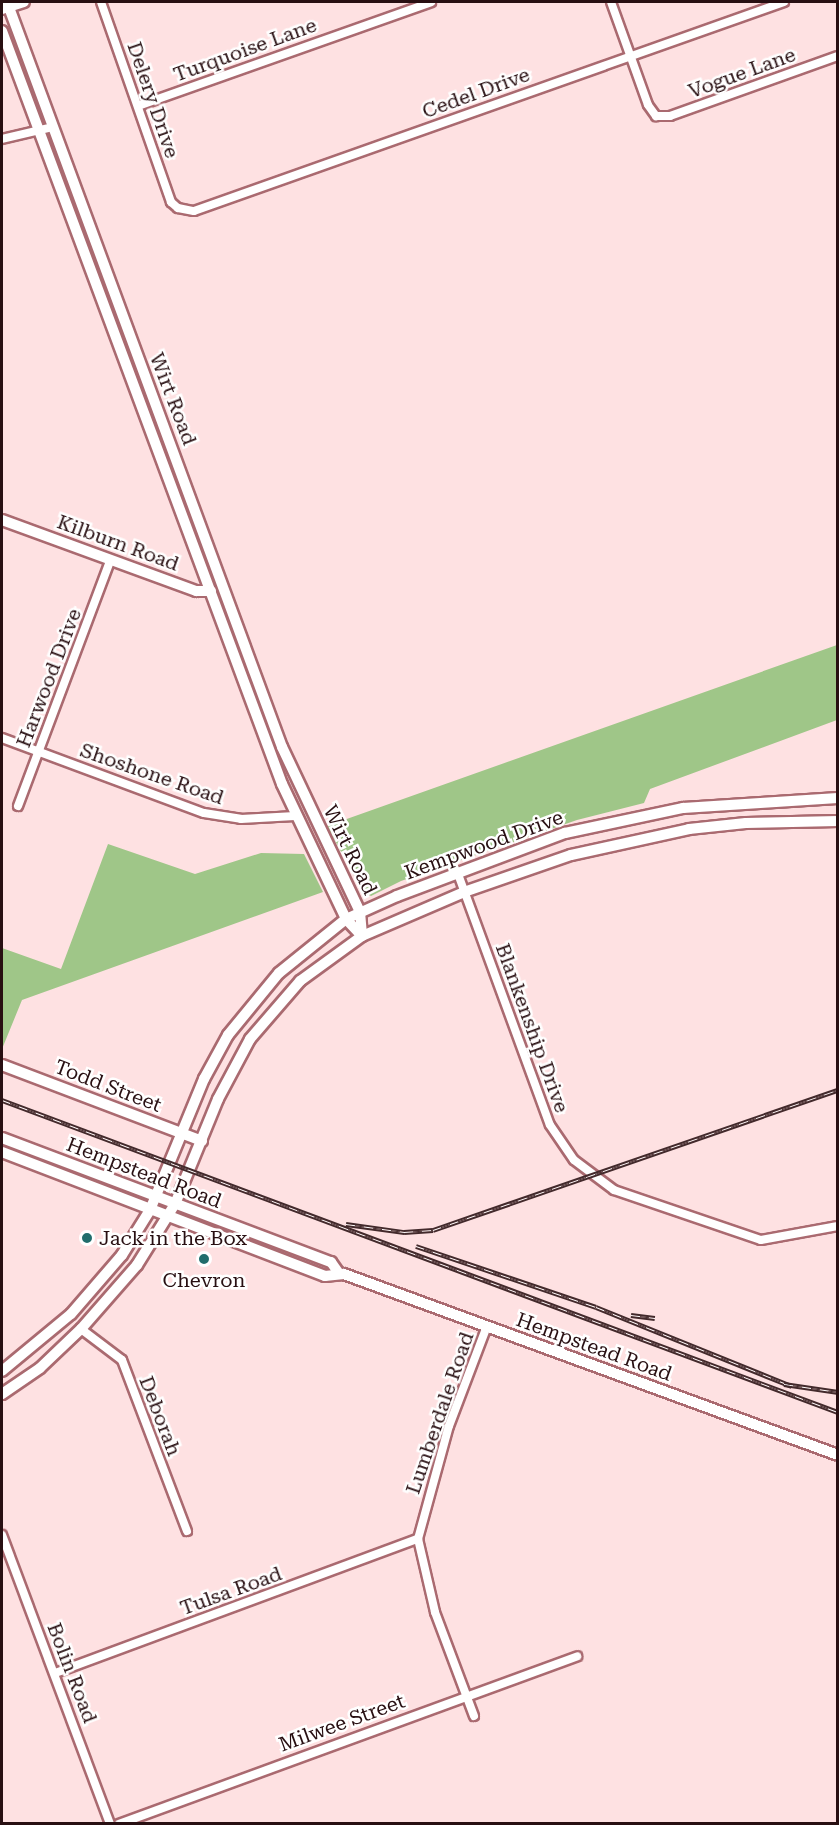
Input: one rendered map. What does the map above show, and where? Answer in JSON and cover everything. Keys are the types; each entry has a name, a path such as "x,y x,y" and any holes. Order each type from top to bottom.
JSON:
{"main road":[{"path":"6,6 24,2"},
{"name":"Wirt Road","path":"6,6 295,777 360,912 362,936"},
{"name":"Wirt Road","path":"2,31 207,592 295,816 346,919 362,936"},
{"name":"Kilburn Road","path":"2,520 110,561 207,592"},
{"path":"207,592 223,588"},
{"name":"Kempwood Drive","path":"2,1371 71,1314 122,1255 150,1210 204,1079 243,1016 279,973 346,919 565,833 638,816 744,802 837,798"},
{"name":"Kempwood Drive","path":"2,1394 40,1368 81,1329 137,1264 175,1204 218,1099 260,1027 300,981 362,936 464,892 571,855 654,835 746,823 837,821"},
{"path":"243,1016 260,1027"},
{"name":"Todd Street","path":"2,1065 202,1141"},
{"name":"Hempstead Road","path":"2,1138 331,1262 338,1272 837,1455"},
{"name":"Hempstead Road","path":"2,1152 325,1276 338,1272"}],"street":[{"name":"Delery Drive","path":"101,2 171,202 178,208"},
{"name":"Turquoise Lane","path":"138,106 431,2"},
{"path":"611,2 630,56"},
{"name":"Cedel Drive","path":"178,208 194,211 784,2"},
{"name":"Vogue Lane","path":"630,56 648,105 656,116 670,116 837,56"},
{"path":"2,139 40,132 53,127"},
{"name":"Harwood Drive","path":"18,806 110,561"},
{"name":"Shoshone Road","path":"2,738 204,813 241,819 295,816"},
{"name":"Blankenship Drive","path":"458,874 550,1125 574,1160 614,1190 761,1240 837,1226"},
{"name":"Lumberdale Road","path":"474,1716 435,1612 418,1539 449,1426 487,1326"},
{"name":"Deborah","path":"81,1329 122,1360 187,1531"},
{"name":"Bolin Road","path":"2,1535 110,1824"},
{"name":"Tulsa Road","path":"55,1673 418,1539"},
{"name":"Milwee Street","path":"120,1824 467,1694 577,1656"}],"green space":[{"path":"837,645 837,720 650,789 644,803 577,820 401,881 371,896 363,892 327,826"},
{"path":"108,844 195,874 261,853 304,854 323,892 22,1000 2,1049 2,948 61,969"}],"railway":[{"path":"346,1224 404,1232 433,1230 838,1090"},
{"path":"2,1100 838,1412"},
{"path":"416,1246 596,1307 792,1386"},
{"path":"631,1315 655,1318"},
{"path":"784,1384 838,1392"}],"place":[{"name":"Jack in the Box","path":"87,1238"},
{"name":"Chevron","path":"204,1259"}]}
